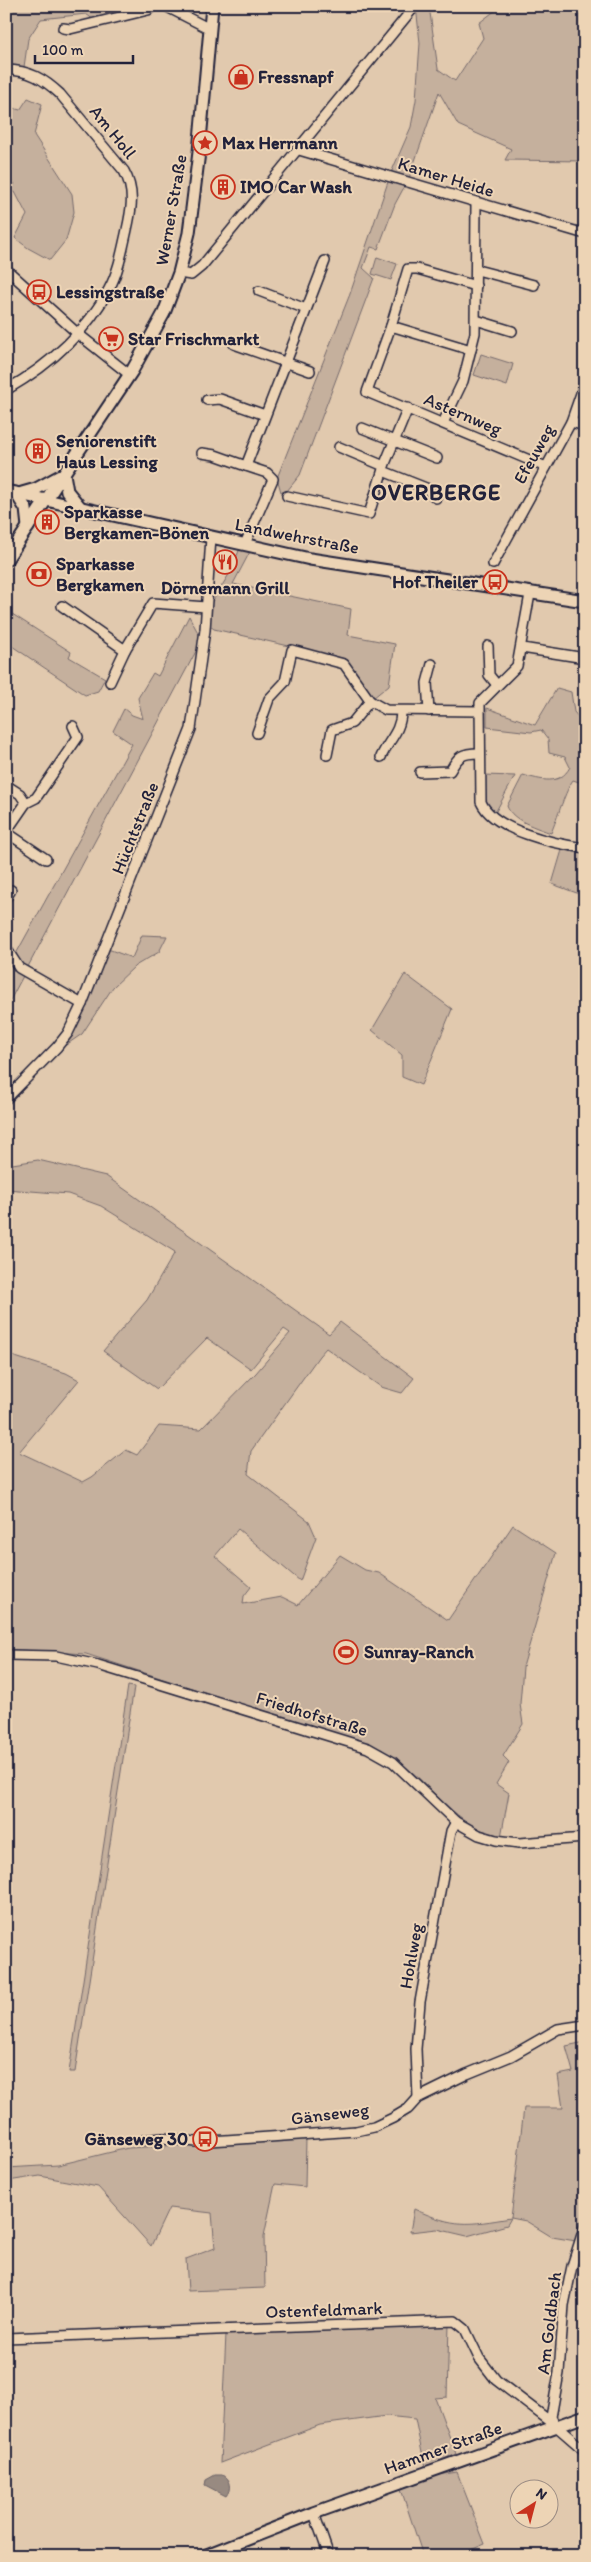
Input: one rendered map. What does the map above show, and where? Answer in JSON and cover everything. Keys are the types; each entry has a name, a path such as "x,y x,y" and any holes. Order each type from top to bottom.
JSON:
{"main road":[{"name":"Werner Straße","path":"6,560 130,375 164,313 180,268 195,193 212,6"},
{"path":"11,492 36,489 64,474 67,491 80,507"},
{"path":"11,492 26,509 28,527"},
{"name":"Landwehrstraße","path":"11,492 310,558 530,594 585,601"},
{"name":"Hammer Straße","path":"204,2556 314,2513 555,2425 585,2416"}],"street":[{"path":"63,28 79,27 148,10 152,6"},
{"path":"164,6 210,29"},
{"path":"180,268 202,266 299,150 316,125 415,6"},
{"name":"Am Holl","path":"6,70 27,73 49,83 96,137 129,180 131,213 116,271 104,298 77,333"},
{"name":"Kamer Heide","path":"299,150 585,234"},
{"path":"443,424 462,381 472,350 476,320 476,203"},
{"path":"246,466 325,261"},
{"path":"6,269 77,333 130,375"},
{"path":"472,350 390,326 408,269 417,269 476,286"},
{"path":"477,270 534,285"},
{"path":"259,291 306,308"},
{"path":"476,320 512,331"},
{"name":"Asternweg","path":"390,326 366,392 546,467"},
{"path":"6,390 45,366 77,333"},
{"path":"234,344 310,371"},
{"name":"Efeuweg","path":"493,564 571,422 584,383"},
{"path":"207,400 220,399 265,415"},
{"path":"287,496 369,514 383,468 408,408"},
{"path":"571,422 585,426"},
{"path":"362,428 437,458"},
{"path":"339,447 426,488 436,498"},
{"path":"202,453 215,455 268,473 273,479 245,544"},
{"name":"Hüchtstraße","path":"6,1099 57,1047 68,1033 82,1004 191,729 206,607 211,537"},
{"path":"530,594 522,648 517,666 480,703 480,794 484,810 523,834 555,844 584,845"},
{"path":"110,682 125,650 153,603 206,607"},
{"path":"62,606 125,650"},
{"path":"488,646 489,675 497,685"},
{"path":"522,648 585,658"},
{"path":"257,733 269,699 285,682 292,650 344,664 370,701 386,710 401,712 479,711"},
{"path":"429,711 427,683 432,664"},
{"path":"327,755 332,730 352,723 370,701"},
{"path":"381,758 386,744 399,729 401,712"},
{"path":"46,859 6,832 26,803 36,798 78,737 73,726"},
{"path":"420,772 450,771 458,757 464,753 480,753"},
{"path":"6,785 20,794 26,803"},
{"path":"6,948 18,968 82,1004"},
{"name":"Friedhofstraße","path":"6,1655 56,1656 98,1665 368,1748 393,1762 456,1822 479,1834 506,1842 585,1838"},
{"name":"Hohlweg","path":"418,2098 416,2048 420,2002 450,1832 456,1822"},
{"name":"Gänseweg","path":"144,2140 163,2138 196,2142 356,2131 374,2127 408,2109 418,2098 467,2074 511,2056 558,2029 585,2025"},
{"name":"Am Goldbach","path":"555,2425 551,2418 559,2374 564,2305 572,2266 585,2225"},
{"name":"Ostenfeldmark","path":"6,2338 455,2322 465,2328 479,2358 496,2380 555,2425 585,2451"},
{"path":"314,2513 329,2556"}],"shaded area":[{"path":"6,6 115,6 111,16 94,20 86,14 41,19 28,39 24,67 6,66"},
{"path":"416,6 429,6 438,69 455,81 483,38 479,23 501,6 585,6 585,161 505,160 511,149 458,125 439,92 409,178 395,204 378,249 371,247 363,268 374,278 300,475 287,491 281,492 277,478 350,294 391,173 411,127 416,100 420,43"},
{"path":"28,98 42,104 34,135 72,194 74,212 66,240 50,260 28,248 15,238 27,215 15,192 6,192 6,186 15,184 6,174 6,106 20,110"},
{"path":"377,257 397,264 391,280 372,274"},
{"path":"481,354 513,364 507,386 474,375"},
{"path":"242,543 253,546 233,584 351,609 348,635 395,644 389,685 373,698 346,659 214,629 210,626 207,610 231,571"},
{"path":"6,610 71,652 69,657 105,678 98,691 85,695 6,642"},
{"path":"189,616 202,640 6,1008 6,972 132,744 113,731 124,709 132,715 143,719 138,698 153,673 158,676"},
{"path":"557,688 571,692 574,712 585,725 585,784 573,780 570,784 551,833 520,820 514,816 507,806 523,775 543,780 561,777 570,767 565,757 549,753 548,739 541,730 531,732 487,727 487,708 535,725"},
{"path":"484,775 515,776 495,813 484,799"},
{"path":"562,850 585,853 585,896 552,884"},
{"path":"142,935 167,936 159,952 135,966 113,987 82,1034 66,1045 85,1008 108,949 132,958"},
{"path":"405,974 452,1009 421,1085 402,1077 402,1055 372,1030"},
{"path":"38,1160 106,1176 329,1334 340,1322 414,1378 402,1393 381,1387 326,1348 319,1356 251,1451 248,1474 309,1521 316,1537 300,1581 238,1529 215,1556 251,1587 244,1596 243,1604 282,1597 298,1605 340,1555 365,1570 379,1573 448,1620 513,1525 556,1553 523,1667 520,1704 523,1724 503,1756 509,1762 496,1784 509,1793 501,1837 474,1826 463,1819 409,1769 381,1749 86,1654 6,1649 6,1373 12,1356 66,1373 79,1380 19,1452 83,1482 126,1450 137,1455 159,1426 201,1429 256,1373 290,1333 284,1329 251,1369 207,1338 157,1389 103,1351 147,1300 175,1252 101,1206 68,1194 6,1189 6,1165"},
{"path":"128,1686 134,1687 75,2072 69,2072"},
{"path":"585,2042 585,2217 576,2241 552,2237 526,2221 511,2218 524,2108 563,2108 558,2075 573,2072 566,2046"},
{"path":"306,2138 305,2187 275,2184 264,2236 265,2288 188,2291 186,2259 215,2248 212,2213 169,2208 151,2246 98,2187 40,2176 8,2181 6,2186 6,2168 58,2165 128,2148"},
{"path":"414,2209 441,2219 462,2223 511,2218 507,2225 467,2236 437,2229 410,2232"},
{"path":"449,2324 447,2397 435,2398 456,2454 425,2467 415,2419 386,2416 320,2425 220,2463 226,2334"},
{"path":"457,2472 485,2544 456,2556 423,2556 401,2489 427,2477"},
{"path":"215,2475 222,2475 228,2482 229,2490 226,2496 205,2485 206,2480"}],"place":[{"name":"Fressnapf","path":"241,77"},
{"name":"Max Herrmann","path":"205,143"},
{"name":"IMO Car Wash","path":"223,187"},
{"name":"Lessingstraße","path":"39,292"},
{"name":"Star Frischmarkt","path":"111,339"},
{"name":"Seniorenstift Haus Lessing","path":"38,451"},
{"name":"Sparkasse Bergkamen-Bönen","path":"47,522"},
{"name":"Dörnemann Grill","path":"225,562"},
{"name":"Sparkasse Bergkamen","path":"39,574"},
{"name":"Hof Theiler","path":"495,582"},
{"name":"Sunray-Ranch","path":"346,1652"},
{"name":"Gänseweg 30","path":"205,2139"}],"district":[{"name":"OVERBERGE","path":"436,492"}]}
